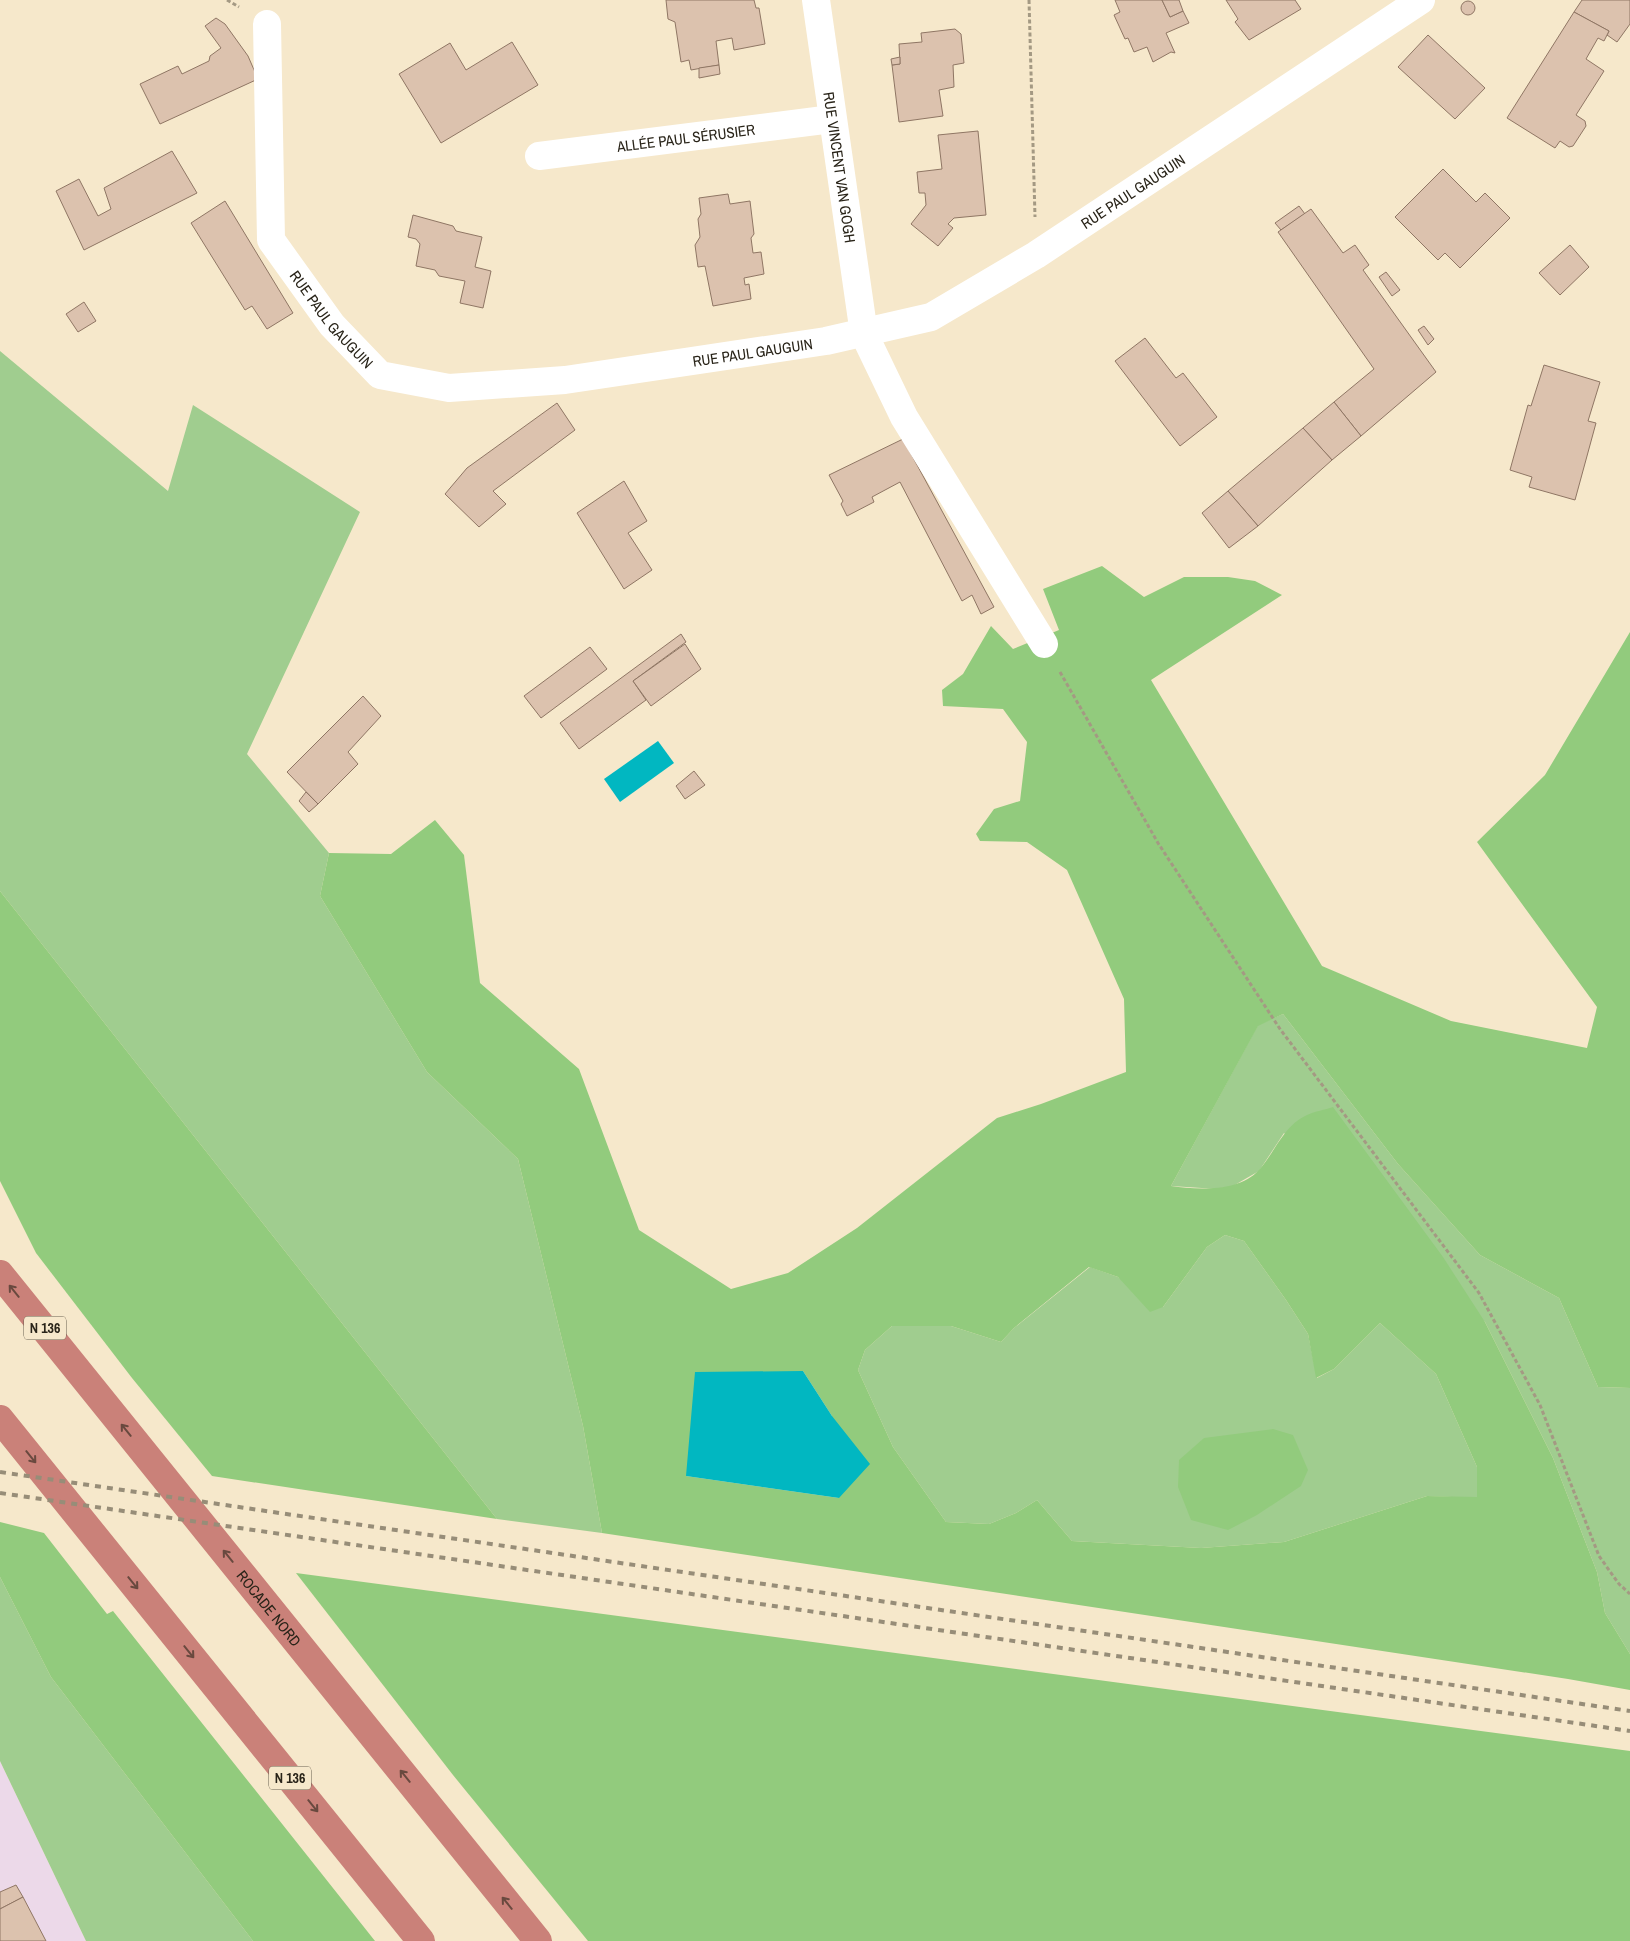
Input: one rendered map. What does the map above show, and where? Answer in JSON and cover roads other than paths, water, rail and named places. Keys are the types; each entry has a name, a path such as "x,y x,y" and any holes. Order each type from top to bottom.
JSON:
{"highway":[{"name":"ROCADE NORD","path":"0,1274 538,1941"},
{"name":"N 136","path":"0,1419 421,1941"}],"street":[{"name":"RUE VINCENT VAN GOGH","path":"816,0 864,334 904,417 1044,644"},
{"name":"RUE PAUL GAUGUIN","path":"267,24 271,240 332,325 380,375 450,388 565,380 826,341 864,334 931,317 1036,256 1421,0"},
{"name":"ALLÉE PAUL SÉRUSIER","path":"539,156 832,119"}],"water":[{"path":"658,741 674,763 620,802 604,779"},
{"path":"803,1371 832,1416 870,1464 839,1498 686,1476 695,1372"}],"railway":[{"path":"0,1472 1630,1711"},
{"path":"0,1493 1630,1731"}]}
